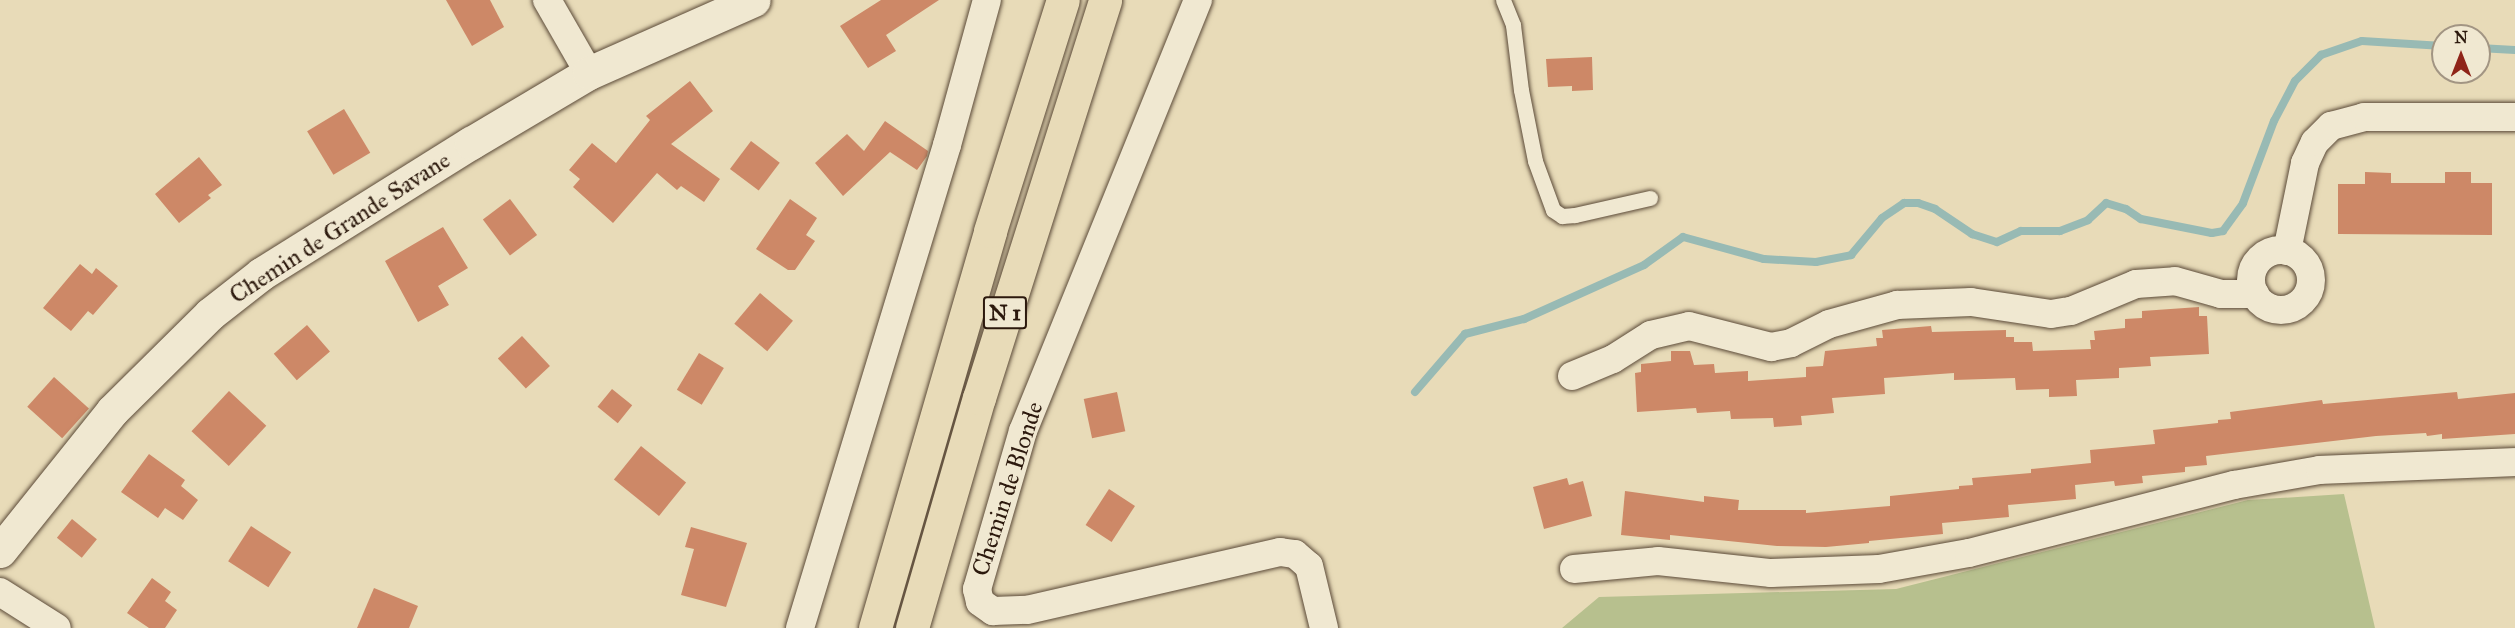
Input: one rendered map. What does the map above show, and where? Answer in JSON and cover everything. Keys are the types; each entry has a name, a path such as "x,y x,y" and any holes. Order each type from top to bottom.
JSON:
{"highway":[{"name":"N 1","path":"874,628 990,231 1063,0"},
{"name":"N 1","path":"912,628 989,364 1090,39 1105,0"}],"street":[{"path":"547,0 589,73"},
{"name":"Chemin de Grande Savane","path":"0,551 112,411 210,314 261,274 471,143 589,73 754,0"},
{"path":"800,628 947,145 987,0"},
{"name":"Chemin de Blonde","path":"1198,0 1023,431 977,589 980,602 993,610 1027,610 1280,552 1295,554 1309,566 1324,628"},
{"path":"2287,251 2306,163 2315,142 2331,126 2364,117 2515,117"},
{"path":"2287,251 2304,260 2312,279 2306,298 2289,309 2279,310 2260,302 2255,294 2252,276 2255,267 2268,253 2287,251"},
{"path":"1572,376 1592,369 1651,335 1689,326 1771,347 1791,343 1829,324 1897,305 1971,302 2051,314 2071,311 2136,284 2175,281 2221,294 2255,294"},
{"path":"1574,569 1658,561 1771,573 1879,569 1969,554 2234,485 2310,472 2515,462"},
{"path":"0,592 57,628"}],"lane":[{"path":"1503,0 1513,25 1521,90 1535,161 1553,210 1562,216 1575,215 1650,198"}],"green space":[{"path":"2344,494 2375,628 1562,628 1599,597 1896,589 2248,500"}],"building":[{"path":"446,0 490,0 504,27 472,46"},
{"path":"881,0 939,0 886,35 896,51 868,68 840,26"},
{"path":"1592,57 1593,90 1572,91 1572,86 1548,87 1546,59"},
{"path":"690,81 713,111 671,144 720,179 704,202 681,186 677,190 657,173 613,223 573,187 580,179 569,170 592,143 616,163 650,120 646,116"},
{"path":"344,109 370,153 333,175 307,131"},
{"path":"885,121 928,151 927,156 917,170 890,152 843,196 815,163 847,134 864,151"},
{"path":"751,141 780,163 759,191 730,169"},
{"path":"199,157 222,185 208,195 211,198 179,223 155,194"},
{"path":"2365,172 2391,173 2391,183 2445,183 2445,172 2471,172 2471,183 2492,183 2492,235 2338,234 2338,184 2365,184"},
{"path":"510,199 537,235 510,255 483,219"},
{"path":"790,199 817,218 806,235 815,241 795,270 788,270 756,249"},
{"path":"443,227 468,268 438,286 449,305 418,322 385,261"},
{"path":"80,264 92,274 96,268 118,286 93,315 88,311 71,331 43,308"},
{"path":"760,293 793,321 767,351 734,324"},
{"path":"2199,307 2199,316 2207,316 2209,354 2150,357 2151,366 2119,368 2119,378 2076,380 2077,396 2049,397 2049,389 2016,390 2015,378 1954,380 1954,373 1884,378 1885,394 1832,398 1834,413 1801,416 1802,425 1774,427 1773,418 1731,419 1730,411 1697,413 1696,408 1637,412 1635,373 1641,372 1641,364 1671,361 1671,351 1690,351 1694,365 1714,364 1715,373 1748,371 1748,381 1806,377 1806,367 1823,366 1825,351 1877,346 1876,338 1883,338 1882,330 1931,326 1932,332 2006,330 2006,337 2014,337 2014,342 2032,342 2033,351 2091,349 2090,340 2095,340 2094,331 2125,328 2125,319 2142,318 2142,311"},
{"path":"307,325 330,351 297,380 274,354"},
{"path":"522,336 550,366 526,388 498,359"},
{"path":"699,353 724,368 702,405 677,390"},
{"path":"54,377 89,408 62,438 27,407"},
{"path":"612,389 632,405 618,423 598,407"},
{"path":"229,391 266,426 229,466 191,431"},
{"path":"1117,392 1125,431 1092,438 1084,399"},
{"path":"2457,392 2458,399 2515,393 2515,434 2442,439 2442,434 2427,436 2426,433 2376,436 2206,456 2207,465 2185,467 2185,472 2142,476 2143,483 2115,486 2114,481 2075,485 2076,499 2008,505 2009,517 1942,523 1943,534 1869,541 1869,543 1826,547 1777,546 1670,535 1670,540 1621,535 1625,491 1704,502 1704,496 1739,500 1738,510 1806,510 1806,513 1890,506 1890,496 1959,489 1959,486 1973,485 1972,478 2031,473 2031,469 2091,463 2090,450 2155,444 2153,430 2218,423 2218,420 2231,419 2230,412 2322,400 2323,404"},
{"path":"641,446 686,483 659,516 614,479"},
{"path":"149,454 185,480 181,486 198,500 183,520 165,508 158,518 121,492"},
{"path":"1567,478 1569,485 1583,481 1592,516 1544,529 1533,487"},
{"path":"1109,489 1135,506 1112,542 1086,525"},
{"path":"72,519 97,539 82,558 57,538"},
{"path":"251,526 291,552 268,587 228,561"},
{"path":"691,527 747,543 726,607 681,595 694,549 685,547"},
{"path":"152,578 171,592 165,601 177,610 165,628 149,628 127,613"},
{"path":"374,588 418,606 409,628 357,628"}],"waterway":[{"path":"1415,392 1465,334 1524,319 1644,265 1683,237 1764,259 1816,262 1851,255 1882,218 1904,203 1918,203 1935,209 1972,234 1997,242 2021,231 2060,231 2088,220 2106,203 2126,209 2141,219 2212,233 2223,231 2243,203 2274,121 2295,81 2321,55 2362,41 2431,45"},
{"path":"2491,49 2515,50"}]}
